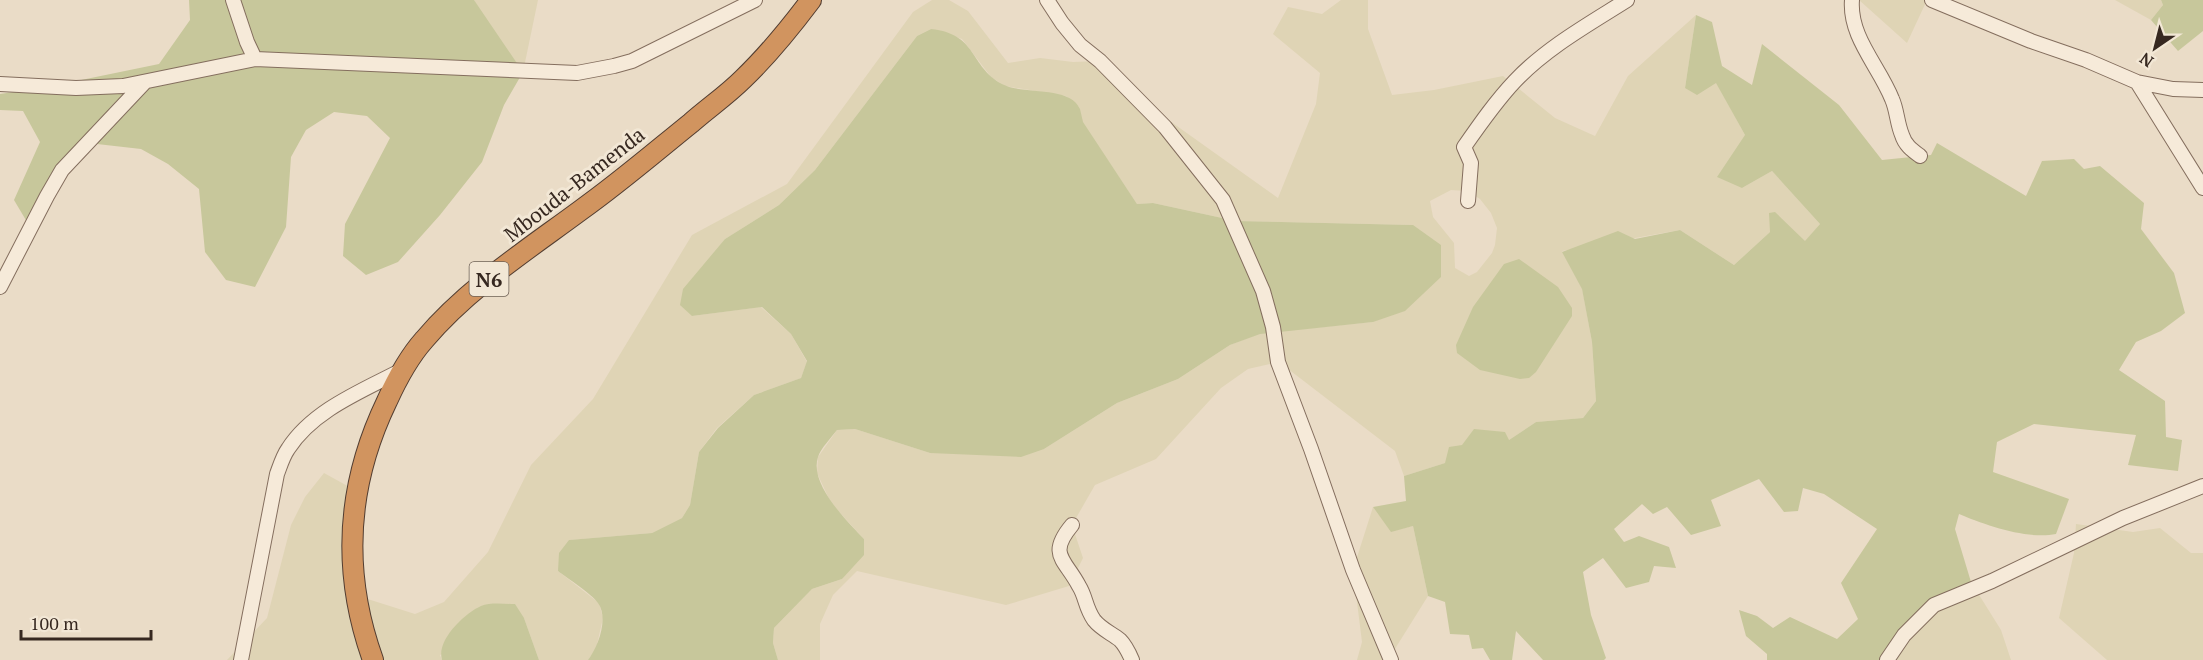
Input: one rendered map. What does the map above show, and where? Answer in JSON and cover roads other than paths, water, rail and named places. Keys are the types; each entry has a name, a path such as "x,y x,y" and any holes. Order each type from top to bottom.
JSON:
{"highway":[{"name":"Mbouda-Bamenda","path":"373,660 355,595 352,542 355,497 362,462 376,424 402,370 424,339 488,280 594,201 743,79 782,37 811,0"}],"street":[{"path":"233,0 255,59"},
{"path":"0,84 76,88 123,86 255,59 577,73 632,61 755,0"},
{"path":"1047,0 1062,24 1080,45 1100,61 1165,127 1223,200 1263,291 1273,327 1278,362 1353,570 1391,660"},
{"path":"1468,201 1470,163 1464,147 1483,119 1514,81 1537,60 1627,0"},
{"path":"1852,0 1858,37 1882,76 1894,102 1902,135 1909,148 1920,156"},
{"path":"1932,0 2137,82 2173,89 2203,90"},
{"path":"0,287 46,196 62,170 145,82"},
{"path":"2137,82 2203,188"},
{"path":"241,660 277,474 287,450 300,432 330,409 402,370"},
{"path":"1887,660 1904,635 1934,605 1992,581 2133,513 2203,486"},
{"path":"1072,525 1060,542 1060,556 1080,586 1085,604 1094,619 1102,629 1121,642 1132,660"}]}
